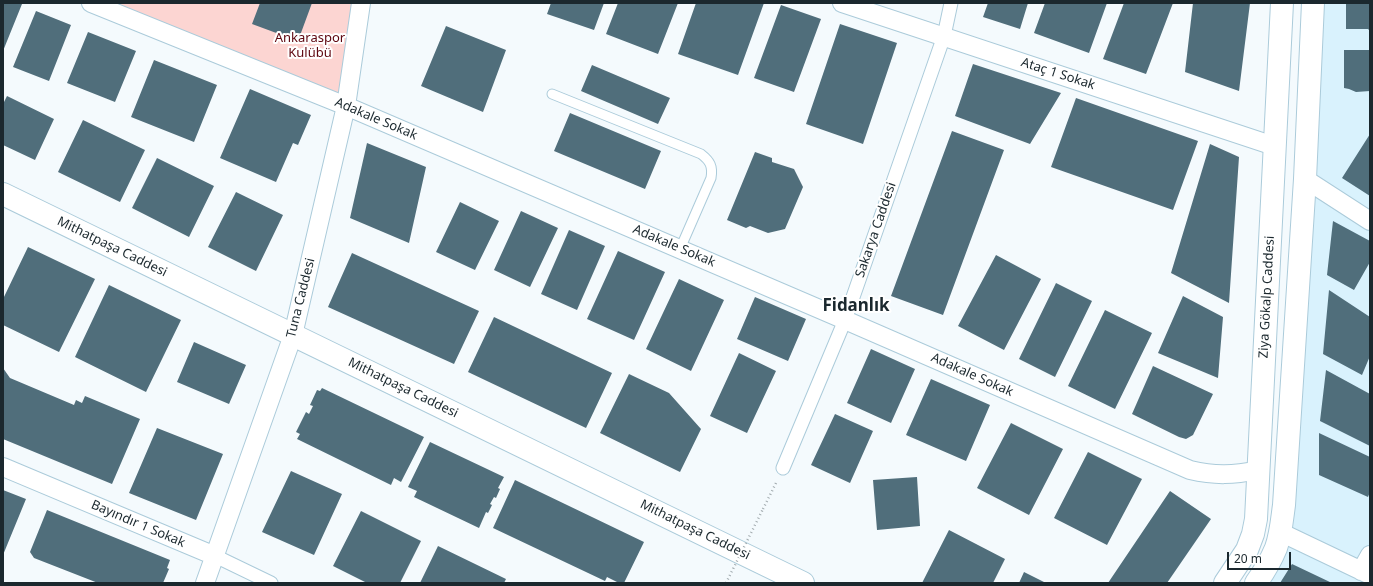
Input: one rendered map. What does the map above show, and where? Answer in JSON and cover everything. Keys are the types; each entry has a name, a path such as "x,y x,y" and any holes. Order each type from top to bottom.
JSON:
{"main road":[{"name":"Ziya Gökalp Caddesi","path":"1225,583 1247,550 1253,534 1256,519 1282,3"},
{"path":"1256,583 1276,547 1284,504 1305,179 1313,3"},
{"name":"Mithatpaşa Caddesi","path":"3,194 803,583"}],"street":[{"name":"Adakale Sokak","path":"91,3 346,106 1190,470 1208,474 1224,475 1259,470"},
{"name":"Tuna Caddesi","path":"205,583 293,335 346,106 362,3"},
{"name":"Ataç 1 Sokak","path":"842,3 1274,146"},
{"name":"Sakarya Caddesi","path":"783,468 845,320 944,36 951,3"},
{"path":"1305,179 1370,221"},
{"name":"Bayındır 1 Sokak","path":"3,467 215,556 271,583"},
{"path":"1280,532 1365,573 1370,555"}],"lane":[{"path":"552,94 701,154 709,161 712,167 711,178 680,249"}],"path":[{"path":"726,583 783,468"}],"shaded area":[{"path":"1313,3 1370,3 1370,583 1256,583 1269,562"}],"green space":[{"name":"Ankaraspor Kulübü","path":"91,3 361,3 346,106"}],"building":[{"path":"3,3 22,4 3,51"},
{"path":"260,3 312,3 298,41 252,24"},
{"path":"551,3 604,3 594,30 547,14"},
{"path":"618,3 678,3 658,54 606,34"},
{"path":"696,3 764,3 738,75 678,54"},
{"path":"988,3 1028,3 1020,29 983,17"},
{"path":"1045,3 1107,3 1089,53 1034,33"},
{"path":"1124,3 1173,3 1146,74 1103,59"},
{"path":"1193,3 1250,3 1239,91 1185,72"},
{"path":"1346,3 1370,3 1370,31 1368,29 1346,29"},
{"path":"781,5 821,19 794,92 754,78"},
{"path":"36,11 71,25 49,81 13,67"},
{"path":"840,24 897,43 863,144 806,124"},
{"path":"446,26 506,50 483,112 421,86"},
{"path":"88,32 136,51 115,102 67,83"},
{"path":"1344,50 1370,50 1370,91 1356,92 1344,88"},
{"path":"154,60 217,85 194,142 131,117"},
{"path":"973,64 1061,93 1030,144 955,116"},
{"path":"592,65 670,98 658,124 581,91"},
{"path":"250,89 311,115 298,145 293,143 276,182 220,158"},
{"path":"7,96 54,119 35,160 3,145 3,104"},
{"path":"1076,98 1198,141 1173,210 1051,167"},
{"path":"570,113 661,151 645,189 554,151"},
{"path":"83,120 145,150 120,202 58,172"},
{"path":"952,131 1004,150 943,315 891,296"},
{"path":"1370,134 1370,196 1342,178"},
{"path":"367,143 426,167 409,243 350,218"},
{"path":"1210,144 1239,157 1229,303 1171,273"},
{"path":"755,152 772,158 772,162 794,169 803,187 785,229 768,233 750,226 746,228 727,220"},
{"path":"157,158 214,186 189,237 132,208"},
{"path":"236,192 283,215 256,271 208,247"},
{"path":"460,202 499,221 475,270 436,252"},
{"path":"521,211 558,228 530,287 494,270"},
{"path":"1333,221 1370,241 1370,262 1354,290 1327,275"},
{"path":"569,230 605,246 577,310 541,294"},
{"path":"28,247 95,279 59,352 3,325 3,299"},
{"path":"618,251 665,272 634,340 587,319"},
{"path":"352,253 479,311 454,364 328,307"},
{"path":"996,255 1041,279 1004,350 958,326"},
{"path":"679,279 724,300 691,371 646,349"},
{"path":"1056,283 1092,301 1055,377 1019,359"},
{"path":"109,285 181,320 146,392 75,357"},
{"path":"1329,290 1370,317 1370,356 1362,375 1323,354"},
{"path":"1183,296 1223,317 1218,378 1158,353"},
{"path":"755,297 806,319 788,361 737,339"},
{"path":"1105,310 1152,333 1115,409 1068,386"},
{"path":"494,317 612,373 586,428 468,372"},
{"path":"194,342 246,365 229,404 177,382"},
{"path":"871,349 915,369 891,423 847,403"},
{"path":"739,353 776,371 747,433 710,416"},
{"path":"1153,366 1213,394 1193,435 1186,439 1132,414"},
{"path":"3,368 10,378 74,405 76,400 82,403 85,396 140,419 112,484 3,439"},
{"path":"1326,370 1370,394 1370,446 1320,421"},
{"path":"629,374 669,393 701,429 680,472 600,433"},
{"path":"931,379 990,405 966,461 906,435"},
{"path":"322,388 424,437 401,482 394,478 391,485 297,439 300,434 296,432 306,412 309,414 313,406 310,405 317,390 320,391"},
{"path":"835,414 873,431 850,483 811,465"},
{"path":"1011,423 1063,449 1029,515 977,488"},
{"path":"157,428 223,454 196,520 129,493"},
{"path":"1319,433 1370,457 1370,492 1368,497 1319,475"},
{"path":"430,442 504,477 498,488 500,489 496,498 494,497 490,504 492,505 488,513 486,512 479,528 414,497 417,491 408,487"},
{"path":"1088,452 1142,479 1107,545 1054,518"},
{"path":"291,471 342,494 314,555 262,532"},
{"path":"917,477 920,526 877,530 873,480"},
{"path":"515,480 644,542 624,583 619,583 607,577 605,581 493,528"},
{"path":"3,490 26,499 3,555"},
{"path":"1170,491 1211,519 1167,583 1108,583"},
{"path":"47,510 170,560 167,568 169,569 163,583 98,583 34,558 30,552"},
{"path":"361,511 421,541 400,583 367,583 333,566"},
{"path":"949,530 1005,559 993,583 922,583"},
{"path":"438,546 506,579 504,583 420,583"},
{"path":"1292,564 1332,583 1280,583"},
{"path":"1024,572 1046,583 1019,583"}],"district":[{"name":"Fidanlık","path":"856,306"}]}
